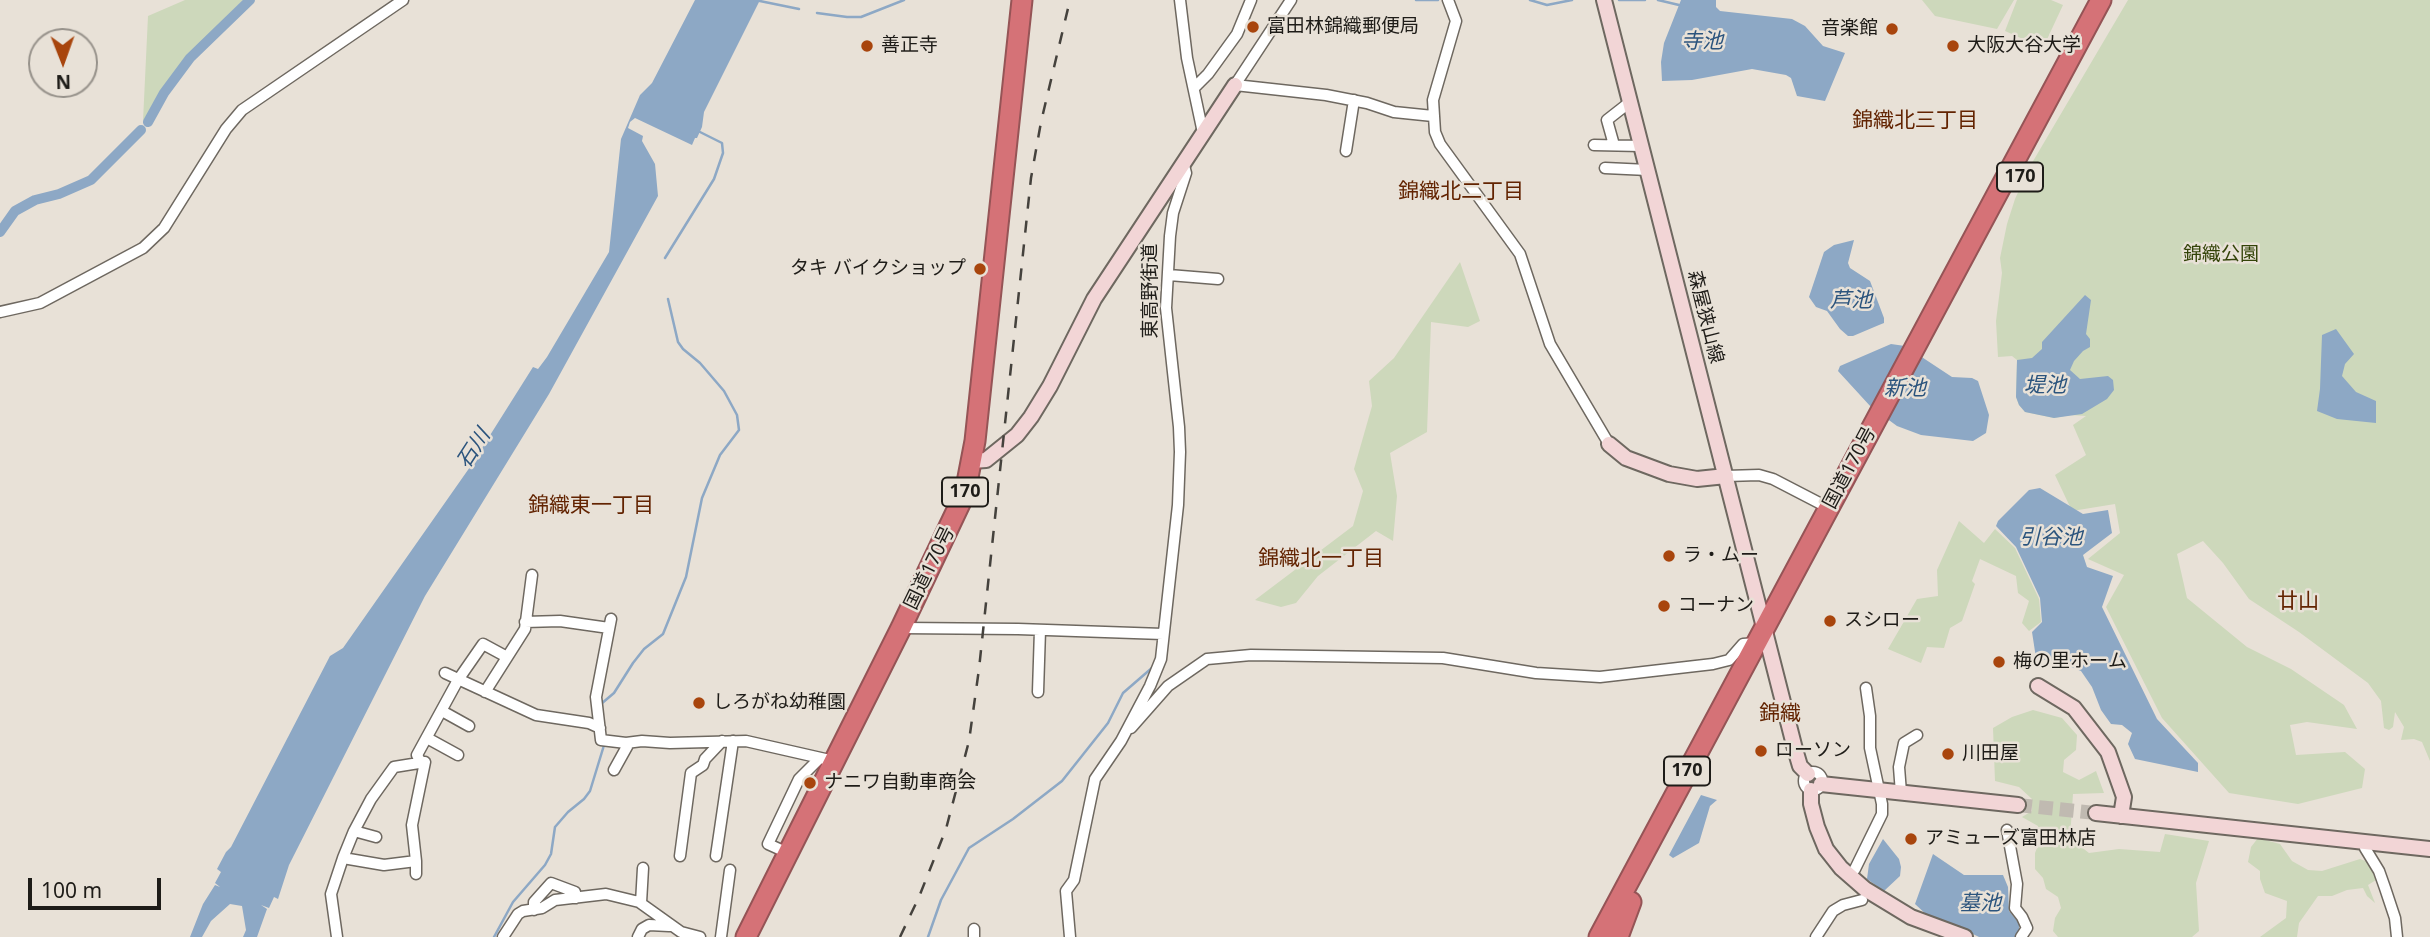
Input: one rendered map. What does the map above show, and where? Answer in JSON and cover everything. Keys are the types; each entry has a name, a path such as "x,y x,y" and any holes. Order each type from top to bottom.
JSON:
{"highway":[{"name":"国道170号","path":"746,937 788,853 827,759 901,628 962,501 972,461 1022,0"},
{"name":"国道170号","path":"1611,927 1764,637 1921,349 2101,0"},
{"name":"国道170号","path":"2063,75 2114,0"},
{"name":"国道170号","path":"1599,937 1611,927 1631,902 1829,508 1882,422"},
{"path":"1618,937 1631,902"},
{"path":"1591,937 1611,927"}],"street":[{"path":"0,312 40,303 143,248 164,228 226,129 242,110 403,0"},
{"path":"1180,0 1187,58 1203,132"},
{"path":"1194,88 1208,74 1237,34 1251,0"},
{"path":"1291,0 1235,85 1294,90 1354,100 1394,111 1433,116"},
{"path":"1448,0 1456,21 1435,89 1435,132 1440,144 1509,235 1520,254 1550,344 1609,444 1618,453 1636,463 1679,477 1697,479 1759,475 1773,479 1829,508"},
{"name":"森屋狭山線","path":"1604,0 1726,477 1764,637 1800,766 1808,774"},
{"path":"2063,75 2093,0"},
{"name":"東高野街道","path":"1123,735 1157,672 1161,659 1178,505 1179,427 1167,320 1173,213 1186,173 1183,162 1235,85"},
{"path":"1346,151 1354,100"},
{"path":"1614,145 1607,120 1630,102"},
{"path":"1594,145 1641,146"},
{"path":"972,461 986,460 1017,435 1031,417 1050,386 1094,299 1183,162"},
{"path":"1605,168 1648,170"},
{"path":"1169,275 1217,279"},
{"path":"485,692 525,629 532,575"},
{"path":"525,622 610,623 596,697 601,740 629,743 746,741 827,759"},
{"path":"901,628 1163,634"},
{"path":"1038,692 1040,630"},
{"path":"1070,937 1066,891 1074,880 1098,771 1112,757 1123,735 1168,686 1207,659 1251,654 1429,657 1536,673 1600,677 1713,664 1729,660 1744,643 1764,637"},
{"path":"421,763 416,755 458,680 483,644 507,657"},
{"path":"444,673 536,715 589,723 600,728"},
{"path":"2038,687 2074,708 2108,752 2124,797 2121,816"},
{"path":"1850,876 1881,819 1882,804 1870,748 1870,716 1866,688"},
{"path":"442,711 469,726"},
{"path":"1900,793 1899,767 1904,743 1917,735"},
{"path":"427,738 458,755"},
{"path":"716,856 727,741"},
{"path":"680,856 691,774 727,741"},
{"path":"614,770 629,743"},
{"path":"337,937 331,894 354,831 371,799 394,766 425,762 412,825 416,874"},
{"path":"1808,774 1804,782 1807,787 1879,791 2018,805"},
{"path":"1816,787 1811,804 1826,849 1850,876 1865,889 1911,917 1965,937"},
{"path":"2096,813 2430,849"},
{"path":"2007,830 2017,884 2015,908 2026,928 2021,937"},
{"path":"354,831 376,837"},
{"path":"2365,842 2365,848 2379,871 2385,888 2395,918 2397,937"},
{"path":"343,858 384,865 416,861"},
{"path":"640,903 643,868"},
{"path":"721,937 730,870"},
{"path":"534,910 534,902 551,883 575,892 576,898"},
{"path":"503,937 518,914 542,908 555,900 606,894 640,903 681,932 700,937"},
{"path":"1816,937 1833,911 1843,905 1879,896"},
{"path":"638,937 642,929 649,925 674,927"}],"green space":[{"path":"185,0 243,0 187,56 143,121 148,16"},
{"path":"1922,0 2014,0 1997,29 1935,16"},
{"path":"2017,0 2051,0 2063,5 2043,48 2005,31"},
{"name":"錦織公園","path":"2128,0 2430,0 2430,761 2422,742 2414,739 2401,740 2404,727 2395,712 2393,727 2389,730 2384,728 2381,701 2368,683 2249,599 2203,541 2177,554 2187,598 2247,647 2291,669 2344,705 2357,729 2307,722 2290,725 2296,755 2345,752 2365,769 2362,788 2298,804 2229,793 2162,718 2106,607 2124,575 2088,559 2120,533 2115,504 2072,511 2055,475 2086,455 2073,425 2086,416 2054,418 2025,412 2016,397 2017,360 2012,356 1998,357 1996,321 2002,273 2000,258 2015,199 2029,168"},
{"path":"1460,262 1480,321 1468,327 1431,322 1427,432 1390,453 1397,496 1393,541 1376,531 1318,576 1296,603 1281,607 1255,600 1353,526 1363,491 1354,469 1372,406 1369,381 1394,358"},
{"path":"1959,521 1984,543 1995,529 2015,548 2039,599 2041,622 2029,631 2022,623 2029,601 2018,593 2016,576 1980,559 1972,581 1975,584 1962,621 1950,628 1944,648 1927,647 1921,663 1888,649 1917,599 1938,596 1937,570"},
{"path":"2033,710 2062,718 2077,735 2076,750 2064,760 2063,772 2079,780 2096,771 2104,793 2073,794 2070,838 2089,853 2119,849 2160,852 2165,834 2209,841 2196,883 2199,931 2192,937 2058,937 2053,931 2055,918 2061,908 2058,897 2046,889 2043,878 2035,869 2035,853 2039,843 2038,826 2022,817 2032,811 2032,799 2019,787 1995,781 1993,728 2012,717"},
{"path":"2258,838 2280,844 2292,861 2308,870 2322,871 2360,859 2368,862 2376,880 2368,885 2375,903 2363,888 2332,896 2318,896 2299,923 2297,937 2260,937 2286,918 2287,901 2265,893 2260,871 2248,862 2251,847"}],"water":[{"path":"695,0 760,0 704,112 697,138 692,145 635,118 630,122 628,128 643,136 642,141 655,164 658,196 549,394 425,596 289,865 278,899 274,897 269,908 261,905 267,909 257,937 243,937 246,930 242,906 230,904 211,921 202,937 190,937 203,904 215,885 220,887 215,883 221,872 217,869 330,656 343,648 470,467 533,367 538,369 547,357 609,252 621,139 640,95 652,83"},
{"name":"寺池","path":"1681,0 1716,0 1716,7 1720,11 1792,19 1805,26 1823,46 1845,53 1825,101 1797,96 1791,78 1786,75 1752,69 1692,80 1662,81 1664,43"},
{"name":"芦池","path":"1854,240 1848,263 1850,268 1870,281 1884,323 1848,336 1827,311 1816,307 1809,297 1824,252 1834,245"},
{"name":"堤池","path":"2085,295 2091,300 2086,334 2090,339 2090,347 2074,361 2070,370 2080,379 2108,376 2113,380 2114,390 2107,399 2082,414 2054,418 2025,412 2016,397 2017,360 2032,358 2042,349 2042,342"},
{"path":"2336,329 2354,354 2345,364 2342,376 2356,392 2376,401 2376,423 2337,419 2317,411 2322,335"},
{"name":"新池","path":"1891,344 1905,346 1952,377 1978,381 1989,415 1986,433 1973,441 1921,435 1897,426 1871,407 1838,371 1840,366"},
{"name":"引谷池","path":"2040,488 2083,514 2108,510 2112,533 2083,555 2087,567 2113,576 2102,607 2157,719 2198,763 2198,772 2135,759 2128,744 2132,733 2122,725 2111,724 2081,671 2061,663 2036,658 2032,632 2042,622 2040,598 2016,547 1996,526 2029,490"},
{"path":"1701,795 1717,800 1710,806 1699,843 1673,858 1669,855"},
{"path":"1883,839 1899,859 1901,867 1900,876 1884,891 1867,879 1869,864"},
{"name":"墓池","path":"1933,854 1964,875 2003,875 2008,887 2009,911 2019,923 2019,932 2015,937 1979,937 1955,925 1929,917 1915,904"}],"waterway":[{"path":"148,122 164,93 190,58 250,0"},
{"path":"755,0 799,9"},
{"path":"817,13 861,17 904,0"},
{"path":"1416,0 1438,0"},
{"path":"1530,0 1547,5 1572,0"},
{"path":"1619,0 1645,0"},
{"path":"1658,0 1679,5"},
{"path":"0,232 15,211 35,200 59,194 91,180 141,130"},
{"path":"665,258 714,179 723,153 722,143 700,132"},
{"path":"601,704 614,693 644,649 663,634 686,577 702,498 720,455 739,430 737,415 724,391 678,342 668,299"},
{"path":"928,937 941,900 969,848 1013,819 1062,781 1108,723 1123,693 1153,667"},
{"path":"494,937 513,902 545,865 551,854 555,827 590,791 605,742"}],"tunnel":[{"path":"2018,805 2096,813"}],"railway":[{"path":"900,937 946,829 969,741 1031,178 1041,122 1070,0"}],"place":[{"name":"富田林錦織郵便局","path":"1253,27"},
{"name":"音楽館","path":"1892,29"},
{"name":"善正寺","path":"867,46"},
{"name":"大阪大谷大学","path":"1953,46"},
{"name":"タキ バイクショップ","path":"980,269"},
{"name":"ラ・ムー","path":"1669,556"},
{"name":"コーナン","path":"1664,606"},
{"name":"スシロー","path":"1830,621"},
{"name":"梅の里ホーム","path":"1999,662"},
{"name":"しろがね幼稚園","path":"699,703"},
{"name":"ローソン","path":"1761,751"},
{"name":"川田屋","path":"1948,754"},
{"name":"ナニワ自動車商会","path":"810,783"},
{"name":"アミューズ富田林店","path":"1911,839"}],"district":[{"name":"錦織北三丁目","path":"1915,121"},
{"name":"錦織北二丁目","path":"1461,192"},
{"name":"錦織東一丁目","path":"591,506"},
{"name":"錦織北一丁目","path":"1321,559"},
{"name":"廿山","path":"2298,602"},
{"name":"錦織","path":"1780,714"}],"water label":[{"name":"石川","path":"474,449"}]}
